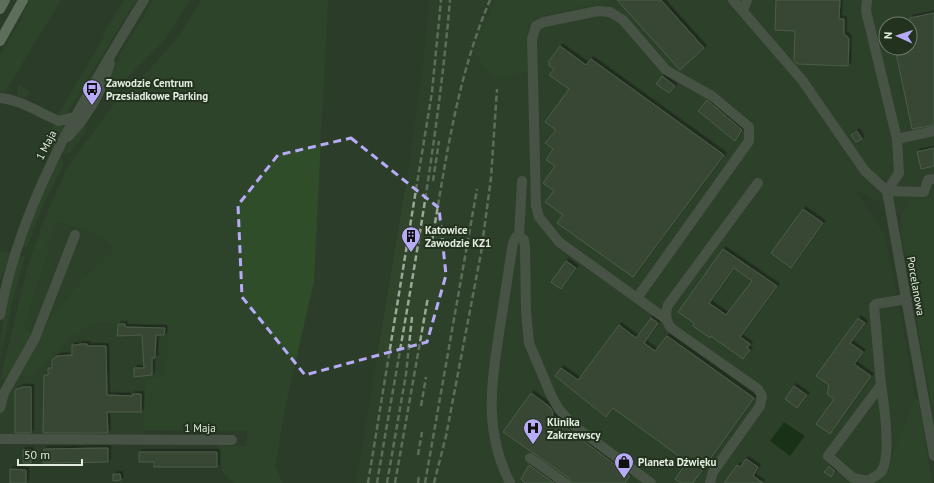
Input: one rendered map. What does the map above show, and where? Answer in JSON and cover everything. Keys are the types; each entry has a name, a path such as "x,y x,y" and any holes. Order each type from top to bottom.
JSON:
{"main road":[{"path":"0,9 5,0"},
{"path":"0,41 23,0"}],"street":[{"name":"1 Maja","path":"0,315 1,302 8,276 40,187 74,117 144,0"},
{"path":"733,0 802,80 865,171 887,191 924,192 928,180 934,179"},
{"path":"743,11 747,0"},
{"path":"867,0 866,11 897,139 899,174 887,191"},
{"path":"636,298 746,146 750,137 749,127 712,96 666,70 615,14 598,11 544,22 536,26 532,39 537,211 542,222 559,242 636,298 666,319 671,328 758,389 762,396 760,406 713,472 710,483"},
{"path":"59,146 82,122 103,87 113,52"},
{"path":"0,98 10,99 28,105 59,121 74,117"},
{"path":"897,139 934,131"},
{"path":"519,236 522,181"},
{"path":"666,319 668,304 758,183"},
{"name":"Porcelanowa","path":"887,191 934,456"},
{"path":"0,408 4,393 35,338 74,235"},
{"path":"519,236 524,240 526,247 526,311 529,342 551,395 558,408 573,424 636,478 651,483"},
{"path":"510,483 502,463 492,426 491,390 513,243 514,239 519,236"},
{"path":"881,385 828,456 853,478 868,481 881,472 886,453 885,408 881,385 874,306 876,304 907,299"},
{"name":"1 Maja","path":"0,439 232,440"},
{"path":"530,458 565,483"}],"highlighted area":[{"path":"351,138 439,208 446,275 427,342 305,375 242,297 238,205 278,155"}],"shaded area":[{"path":"30,0 61,0 5,92 0,92 0,56 24,15 22,14"},
{"path":"124,0 136,0 66,115 56,118 104,37 102,36"},
{"path":"153,0 190,0 165,40 116,89 112,91 106,88 120,54"},
{"path":"201,0 328,0 314,281 286,404 275,467 283,483 235,483 223,473 217,445 246,446 247,431 143,430 145,379 166,376 167,325 94,323 63,343 30,378 18,375 46,323 84,278 116,248 99,236 58,221 45,248 49,250 24,328 34,335 7,381 0,380 27,269 44,220 68,166 114,104 150,69 179,36"},
{"path":"429,0 934,0 934,198 926,197 905,206 901,214 855,189 884,234 899,305 915,398 881,483 356,483 410,160 424,57"},
{"path":"495,0 602,1 546,15 528,24 526,41 528,72 494,78 474,53"},
{"path":"20,85 30,92 26,98 18,96 17,90"},
{"path":"85,123 86,131 69,154 62,153"},
{"path":"54,124 65,126 53,149 48,146 47,142"},
{"path":"59,158 63,159 63,165 43,205 27,247 23,247 40,198"},
{"path":"926,197 934,198 934,419 900,227 901,214 909,201"},
{"path":"57,221 99,236 117,248 84,278 46,323 38,337 24,328 49,250 45,248"},
{"path":"0,251 11,253 0,280"},
{"path":"20,255 25,257 11,306 0,360 3,320"},
{"path":"94,323 167,325 166,377 145,379 143,436 0,434 0,396 18,375 30,378 63,342"},
{"path":"915,398 919,401 932,483 881,483"},
{"path":"784,422 805,436 790,456 770,441"}],"building":[{"path":"617,0 661,0 704,48 680,70"},
{"path":"776,0 840,0 839,19 844,19 844,35 849,39 848,66 797,64 794,60 795,31 775,30"},
{"path":"934,13 934,125 912,129 897,56 918,56 918,16"},
{"path":"560,46 586,65 591,59 724,155 633,277 557,223 563,215 545,202 554,191 543,183 555,166 546,160 553,149 545,143 556,130 545,122 569,89 549,75 554,69 549,66 549,61"},
{"path":"662,76 675,86 669,93 656,84"},
{"path":"707,100 742,130 735,141 698,111"},
{"path":"857,131 862,139 856,142 851,135"},
{"path":"934,148 934,166 921,169 917,152"},
{"path":"803,209 823,223 791,268 771,253"},
{"path":"723,249 777,286 740,337 750,344 747,348 750,350 743,359 711,336 710,338 693,326 694,323 678,312","holes":["734,268 752,281 726,315 709,303"]},
{"path":"566,261 576,268 561,289 551,282"},
{"path":"651,318 658,323 644,343 655,351 667,336 754,398 693,483 681,483 675,479 687,462 613,408 606,417 555,376 561,368 578,380 619,325 636,338"},
{"path":"858,318 865,323 850,343 863,352 854,364 871,376 830,434 816,424 834,399 827,394 829,385 816,376"},
{"path":"118,324 125,324 125,327 165,328 164,335 156,335 155,358 152,358 152,375 134,377 134,368 144,368 142,335 117,336"},
{"path":"87,344 87,346 106,346 107,395 133,396 132,394 141,394 141,412 107,412 108,433 43,433 44,375 48,375 48,368 52,368 52,360 57,356 72,355 72,345"},
{"path":"794,386 807,395 797,408 785,399"},
{"path":"22,387 31,387 31,433 15,433 15,390"},
{"path":"531,393 550,407 553,413 552,415 569,430 630,476 625,483 571,483 569,478 503,432"},
{"path":"108,448 108,462 43,463 44,449"},
{"path":"23,450 31,450 31,463 23,463"},
{"path":"139,452 217,452 217,467 154,467 154,462 139,462"},
{"path":"746,459 758,467 753,476 763,483 724,483 737,465 740,467"},
{"path":"529,465 554,483 525,483 521,479"},
{"path":"829,466 835,471 831,477 824,472"},
{"path":"10,469 26,470 26,483 10,483"},
{"path":"113,474 120,474 121,480 113,481"}],"railway":[{"path":"368,483 432,92 441,0"},
{"path":"377,483 428,182 444,61 450,0"},
{"path":"432,241 448,149 461,88 469,59 490,0"},
{"path":"434,483 446,436 481,253 491,178 497,89"},
{"path":"433,181 439,141"},
{"path":"425,483 477,189"},
{"path":"395,483 428,297"},
{"path":"387,483 406,374 412,317"},
{"path":"421,406 426,377"},
{"path":"418,455 422,432"},
{"path":"418,483 419,475"}],"place":[{"name":"Zawodzie Centrum Przesiadkowe Parking","path":"92,106"},
{"name":"Katowice Zawodzie KZ1","path":"411,253"},
{"name":"Klinika Zakrzewscy","path":"533,445"},
{"name":"Planeta Dźwięku","path":"624,479"}]}
